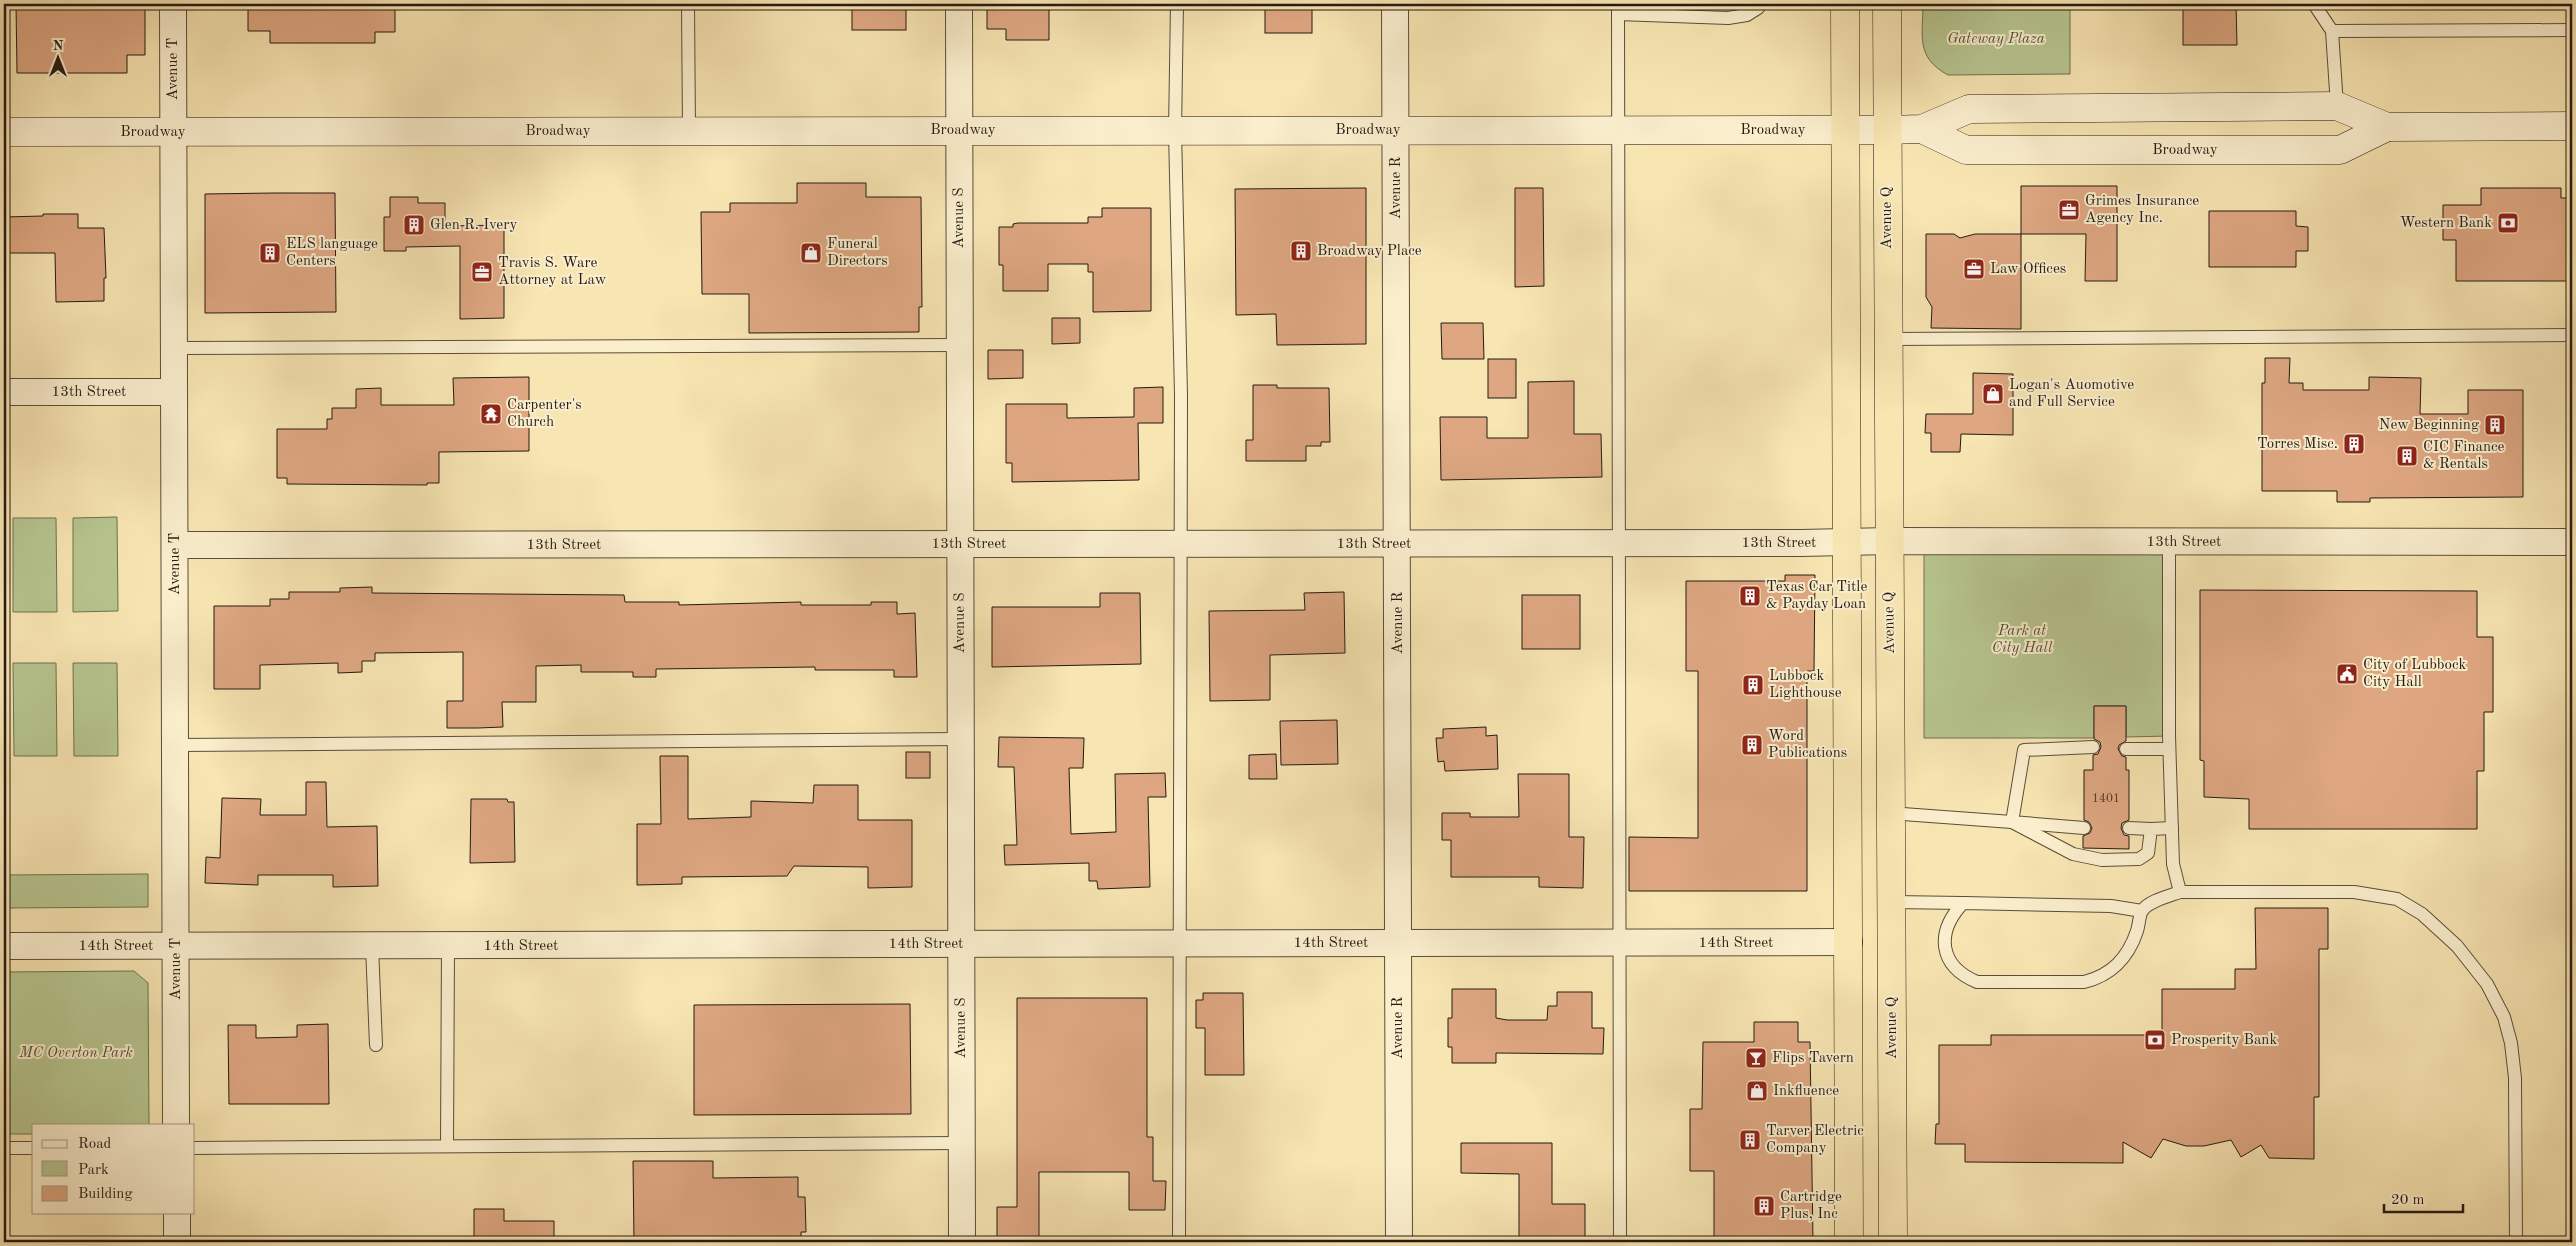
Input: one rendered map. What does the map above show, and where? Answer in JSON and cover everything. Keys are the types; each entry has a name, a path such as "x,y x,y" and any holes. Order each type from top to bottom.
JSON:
{"highway":[{"path":"1845,4 1845,542 1849,942 1849,1242"},
{"name":"Avenue Q","path":"1887,4 1892,1242"}],"main road":[{"name":"Broadway","path":"4,132 1922,130 1969,109 2336,106 2387,127 2572,126"},
{"name":"Broadway","path":"1922,130 1966,150 2340,150 2387,127"}],"street":[{"name":"Avenue T","path":"173,4 176,1124"},
{"name":"Avenue S","path":"959,4 962,1242"},
{"name":"Avenue R","path":"1396,4 1398,1242"},
{"name":"13th Street","path":"4,392 174,392"},
{"name":"13th Street","path":"175,545 1398,544 1889,541 2572,542"},
{"name":"14th Street","path":"4,946 1849,942"},
{"path":"177,1214 177,1242"}],"lane":[{"path":"688,4 689,131"},
{"path":"1177,4 1175,131 1181,395 1179,1242"},
{"path":"1620,1242 1618,9 1728,18 1747,15 1758,8 1760,4"},
{"path":"2314,4 2332,31 2336,106"},
{"path":"2332,31 2572,30"},
{"path":"1887,339 2572,335"},
{"path":"174,348 959,345"},
{"path":"2169,542 2170,749 2173,864 2180,892"},
{"path":"175,745 960,739"},
{"path":"2012,822 2024,750 2093,747"},
{"path":"2126,748 2170,749"},
{"path":"1889,813 2084,828"},
{"path":"2012,822 2073,854 2102,860 2139,859 2148,853 2152,829"},
{"path":"2129,828 2172,828"},
{"path":"1963,903 1952,914 1946,932 1944,948 1950,964 1962,976 1977,982 2084,982 2100,978 2116,967 2130,950 2142,911 2157,900 2180,892 2354,892 2397,899 2422,914 2457,946 2488,984 2504,1017 2511,1043 2515,1078 2516,1242"},
{"path":"1892,902 2111,906 2142,911"},
{"path":"372,946 376,1045"},
{"path":"448,946 448,1146"},
{"path":"195,1148 962,1142"},
{"path":"4,1148 32,1148"}],"green space":[{"name":"Gateway Plaza","path":"1923,4 2070,4 2070,74 1948,75 1930,61 1923,45"},
{"path":"117,517 118,611 73,612 73,518"},
{"path":"13,518 56,518 57,612 13,612"},
{"name":"Park at City Hall","path":"1924,541 2169,542 2169,736 2126,737 2126,706 2094,706 2094,738 1924,738"},
{"path":"13,663 56,663 57,756 14,756"},
{"path":"73,663 117,663 118,756 74,756"},
{"path":"148,874 148,907 4,908 4,875"},
{"name":"MC Overton Park","path":"134,971 148,983 149,1124 32,1124 32,1134 4,1134 4,972"}],"building":[{"path":"16,4 145,4 145,55 127,55 127,73 17,73"},
{"path":"248,4 395,4 395,32 375,32 375,43 270,43 270,31 248,31"},
{"path":"852,4 906,4 906,30 852,30"},
{"path":"987,4 1049,4 1049,40 1006,40 1006,29 987,29"},
{"path":"1265,4 1312,4 1312,33 1265,33"},
{"path":"2183,4 2236,4 2237,45 2183,45"},
{"name":"Funeral Directors","path":"797,183 866,183 866,197 921,197 922,307 919,307 919,332 749,333 749,294 702,294 701,212 730,212 730,203 797,203"},
{"name":"Grimes Insurance Agency Inc.","path":"2021,186 2117,186 2117,281 2085,281 2086,234 2021,234"},
{"name":"Broadway Place","path":"1366,188 1366,344 1277,345 1276,314 1236,315 1235,189"},
{"path":"1515,188 1543,188 1544,286 1515,287"},
{"name":"Western Bank","path":"2481,188 2561,188 2561,198 2572,198 2572,281 2456,281 2456,240 2443,240 2443,205 2481,205"},
{"name":"ELS language Centers","path":"335,193 336,312 205,313 205,194"},
{"path":"390,197 418,197 418,203 445,203 445,226 504,225 504,318 460,319 460,246 406,247 406,251 384,251 384,217 390,217"},
{"path":"1102,208 1151,208 1151,311 1093,312 1093,272 1088,272 1088,264 1048,264 1048,291 1003,291 1003,265 999,265 999,227 1013,227 1013,224 1018,223 1088,223 1088,217 1102,217"},
{"path":"2209,211 2296,211 2296,226 2308,227 2308,251 2296,251 2296,267 2209,267"},
{"path":"43,214 78,214 78,228 104,228 106,278 104,278 104,301 56,302 55,253 4,253 4,217 43,216"},
{"name":"Law Offices","path":"1926,234 1954,234 1960,238 1975,234 2021,234 2021,329 1931,328 1932,307 1926,297"},
{"path":"1052,318 1080,318 1080,343 1052,344"},
{"path":"1441,323 1483,323 1484,359 1442,359"},
{"path":"988,350 1023,350 1023,378 988,379"},
{"path":"2265,358 2290,358 2289,383 2303,383 2303,390 2369,390 2369,377 2421,378 2420,414 2468,414 2468,390 2523,390 2523,497 2370,498 2370,502 2337,502 2337,491 2262,491 2262,383 2265,383"},
{"path":"1488,359 1516,359 1516,398 1488,398"},
{"path":"1973,373 2013,374 2013,435 1961,434 1960,452 1931,452 1931,433 1925,433 1926,414 1973,414"},
{"path":"529,377 529,451 439,452 439,483 427,483 427,485 287,484 287,478 277,478 277,429 327,429 327,419 332,419 332,408 356,408 356,389 381,388 381,405 454,405 453,378"},
{"path":"1574,381 1574,434 1601,434 1602,477 1441,480 1440,417 1487,417 1487,438 1528,438 1528,382"},
{"path":"1253,385 1277,385 1277,388 1329,388 1330,442 1321,442 1321,446 1306,446 1306,461 1246,461 1246,440 1253,440"},
{"path":"1163,387 1163,423 1138,423 1139,480 1012,482 1012,463 1006,463 1006,404 1067,404 1067,418 1134,417 1134,388"},
{"path":"1785,575 1815,575 1814,671 1807,671 1807,891 1629,891 1629,837 1698,838 1698,671 1686,671 1686,581 1785,581"},
{"path":"372,587 372,593 624,595 625,602 679,602 679,605 801,602 801,605 871,605 871,602 897,602 897,614 915,613 917,677 894,677 894,670 815,670 815,667 656,669 656,677 633,677 633,672 581,672 581,665 536,666 536,702 502,702 503,727 478,728 447,728 447,701 463,701 463,652 375,653 375,661 362,661 362,672 338,673 338,663 260,665 260,689 214,689 214,606 270,606 270,599 289,599 289,592 340,592 340,588"},
{"name":"City of Lubbock City Hall","path":"2200,590 2477,591 2477,637 2493,637 2493,712 2484,712 2484,771 2477,771 2477,829 2249,829 2249,799 2204,797 2204,761 2200,760"},
{"path":"1344,592 1345,653 1270,655 1270,700 1210,701 1209,611 1305,610 1304,593"},
{"path":"1100,593 1140,593 1141,664 992,667 992,607 1100,607"},
{"path":"1522,595 1580,595 1580,649 1522,649"},
{"path":"2094,706 2126,706 2126,741 2119,745 2118,749 2122,756 2126,757 2126,770 2129,770 2129,820 2122,823 2121,828 2124,835 2129,836 2129,849 2083,848 2083,836 2090,833 2092,828 2089,822 2084,820 2084,770 2093,770 2093,755 2098,754 2101,747 2100,742 2094,739"},
{"path":"1337,720 1338,764 1281,765 1280,721"},
{"path":"1486,727 1486,736 1497,735 1498,769 1445,771 1444,761 1438,762 1436,738 1443,738 1443,729"},
{"path":"999,737 1084,738 1083,768 1069,768 1071,834 1116,832 1115,774 1165,773 1166,797 1148,797 1150,887 1098,889 1097,881 1089,881 1089,863 1005,865 1004,845 1017,845 1014,767 998,767"},
{"path":"906,752 930,752 930,778 906,778"},
{"path":"1276,754 1277,779 1249,779 1249,755"},
{"path":"660,756 688,756 688,819 751,817 751,801 813,803 814,785 858,785 858,820 912,820 912,887 868,888 868,867 794,866 787,876 682,877 682,884 637,885 637,824 661,824"},
{"path":"1518,774 1569,774 1569,837 1584,837 1583,888 1539,887 1539,877 1451,877 1451,840 1442,840 1442,813 1470,813 1470,817 1519,817"},
{"path":"306,782 326,782 327,827 377,826 378,886 333,887 333,875 258,875 258,885 205,883 206,857 220,858 222,798 261,799 260,815 306,815"},
{"path":"471,799 507,799 508,802 514,802 515,862 470,863"},
{"name":"Prosperity Bank","path":"2255,908 2328,908 2328,949 2319,949 2319,1097 2314,1097 2314,1159 2269,1158 2261,1145 2241,1157 2231,1140 2204,1146 2186,1146 2163,1139 2151,1158 2123,1142 2123,1163 1965,1162 1965,1144 1935,1144 1936,1124 1939,1124 1939,1045 1991,1045 1991,1035 2162,1035 2162,989 2235,989 2235,969 2256,969"},
{"path":"1452,989 1496,989 1496,1018 1507,1020 1547,1020 1548,1006 1557,1006 1557,992 1592,992 1592,1028 1604,1028 1603,1054 1496,1053 1496,1063 1452,1063 1452,1047 1448,1047 1448,1018 1452,1018"},
{"path":"1203,993 1243,993 1244,1075 1205,1075 1205,1028 1196,1028 1196,1000 1203,1000"},
{"path":"1017,998 1147,998 1147,1137 1153,1137 1153,1181 1166,1181 1165,1210 1129,1210 1129,1172 1039,1172 1039,1242 997,1242 997,1207 1017,1207"},
{"path":"910,1004 911,1114 694,1115 694,1005"},
{"path":"1754,1022 1798,1022 1798,1042 1810,1042 1813,1242 1714,1242 1714,1171 1690,1171 1690,1109 1702,1109 1703,1042 1754,1042"},
{"path":"328,1024 329,1104 229,1104 228,1025 256,1025 256,1038 297,1037 297,1025"},
{"path":"1461,1143 1552,1143 1552,1204 1585,1204 1585,1242 1519,1242 1519,1174 1461,1173"},
{"path":"633,1161 713,1161 713,1178 798,1177 798,1197 805,1197 806,1232 801,1232 801,1242 634,1242"},
{"path":"474,1209 504,1209 504,1221 554,1221 554,1242 474,1242"}],"place":[{"name":"Grimes Insurance Agency Inc.","path":"2069,210"},
{"name":"Western Bank","path":"2508,223"},
{"name":"Glen R. Ivery","path":"414,225"},
{"name":"Broadway Place","path":"1301,251"},
{"name":"ELS language Centers","path":"270,253"},
{"name":"Funeral Directors","path":"811,253"},
{"name":"Law Offices","path":"1974,269"},
{"name":"Travis S. Ware Attorney at Law","path":"482,272"},
{"name":"Logan's Auomotive and Full Service","path":"1993,394"},
{"name":"Carpenter's Church","path":"491,414"},
{"name":"New Beginning","path":"2495,425"},
{"name":"Torres Misc.","path":"2354,444"},
{"name":"CIC Finance & Rentals","path":"2407,456"},
{"name":"Texas Car Title & Payday Loan","path":"1750,596"},
{"name":"City of Lubbock City Hall","path":"2347,674"},
{"name":"Lubbock Lighthouse","path":"1753,685"},
{"name":"Word Publications","path":"1752,745"},
{"name":"Prosperity Bank","path":"2155,1040"},
{"name":"Flips Tavern","path":"1756,1058"},
{"name":"Inkfluence","path":"1757,1091"},
{"name":"Tarver Electric Company","path":"1750,1140"},
{"name":"Cartridge Plus, Inc","path":"1764,1206"}]}
